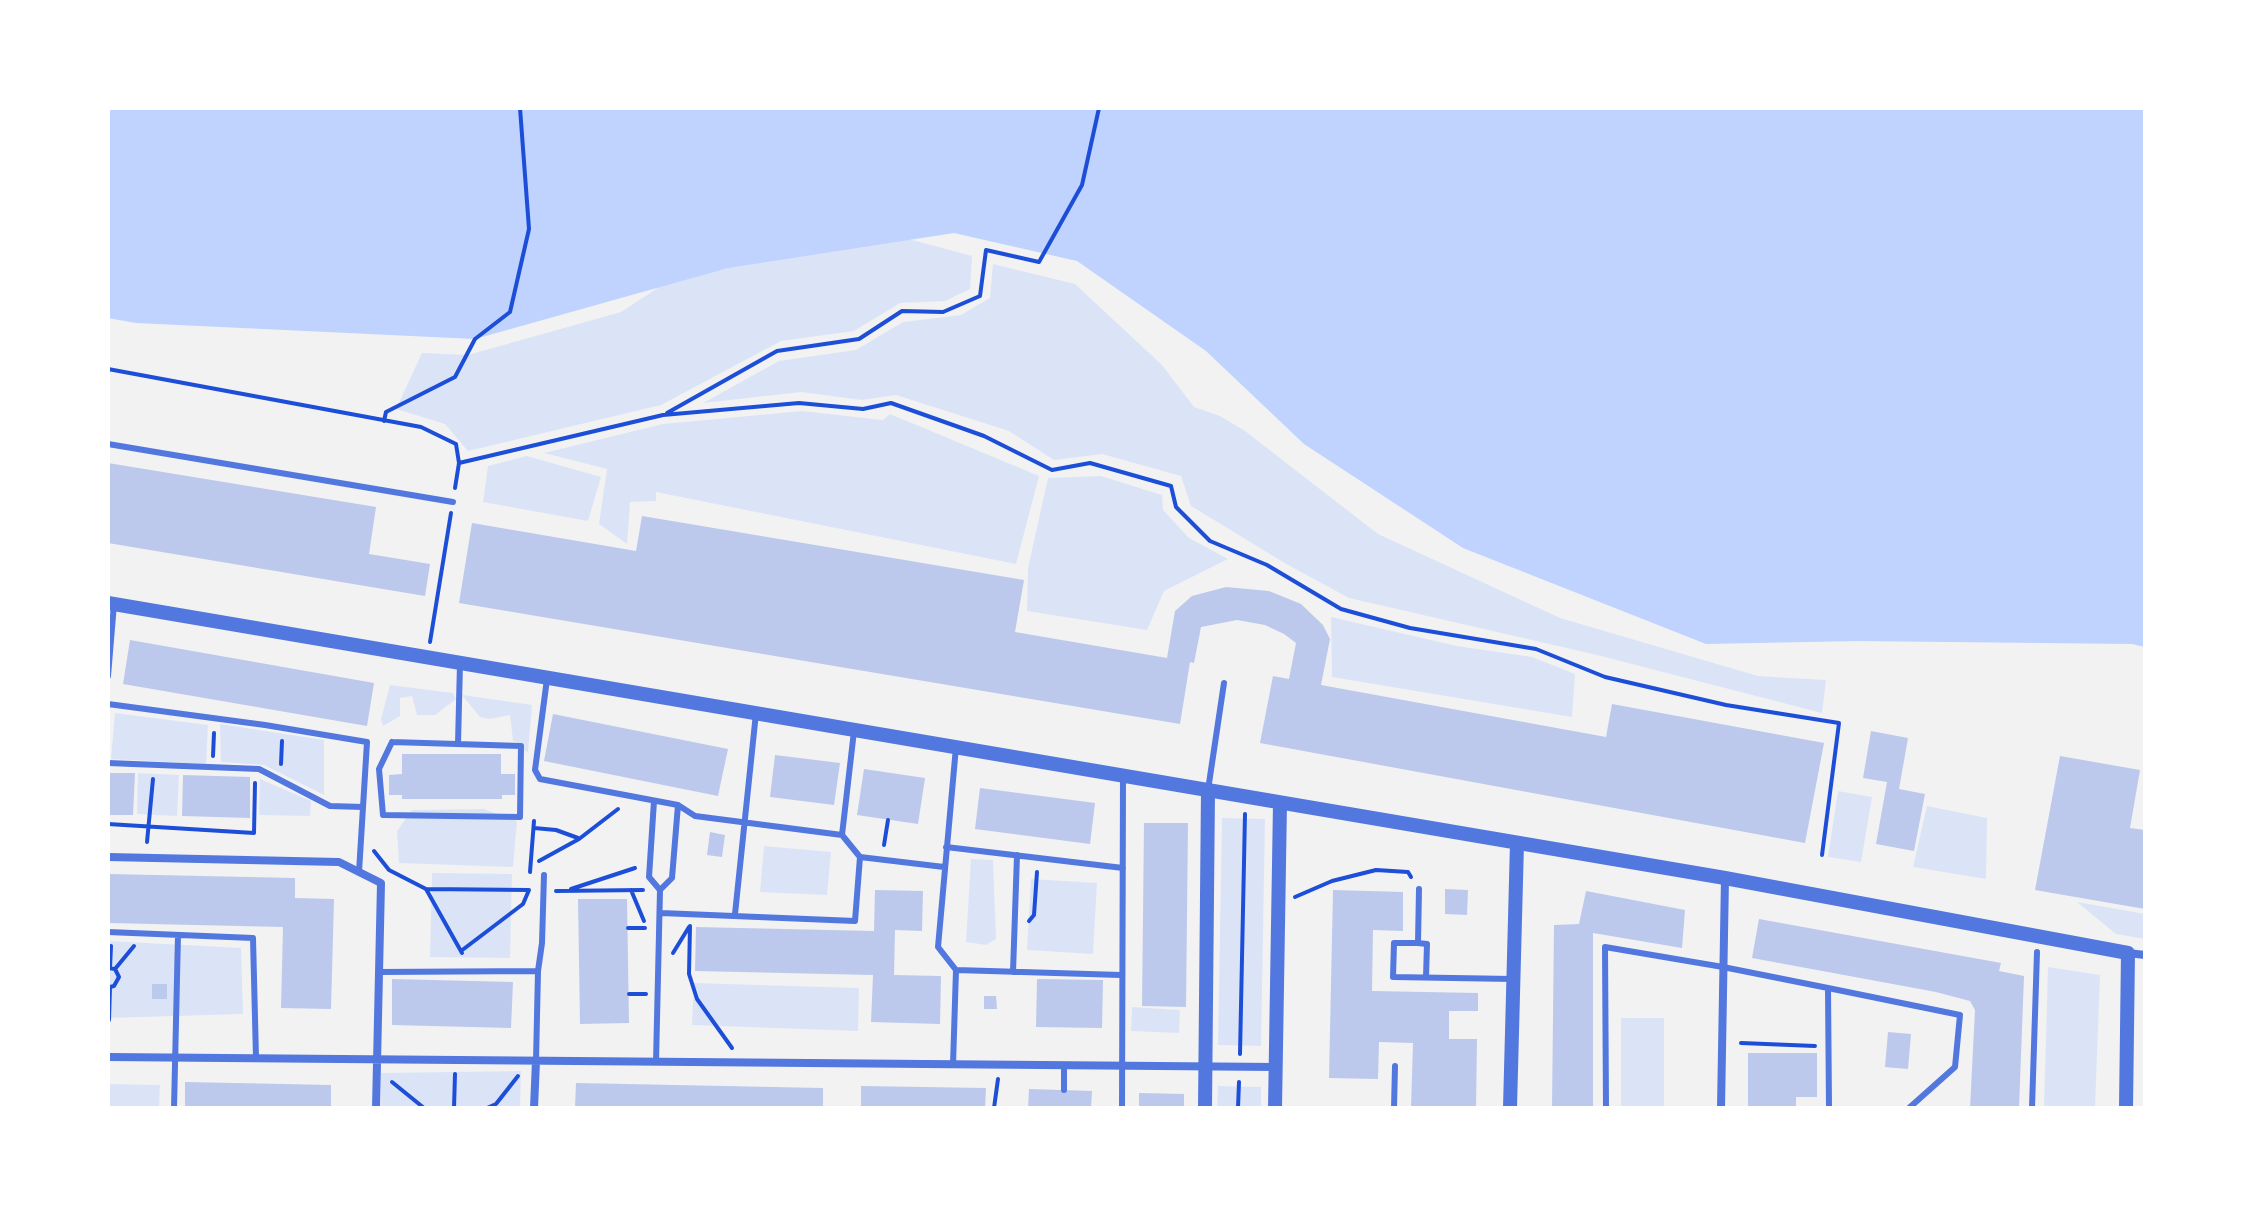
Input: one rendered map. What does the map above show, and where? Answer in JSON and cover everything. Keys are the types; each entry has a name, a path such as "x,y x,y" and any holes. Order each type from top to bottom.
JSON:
{"street":[{"path":"111,603 1725,878 2145,955"},
{"path":"1205,1108 1208,790"},
{"path":"1275,1108 1280,803"},
{"path":"1510,1108 1517,843"},
{"path":"108,857 339,862 381,883 376,1108"},
{"path":"1721,1108 1725,878"},
{"path":"2126,1108 2128,953"},
{"path":"108,1057 1275,1067"},
{"path":"534,1108 536,1061"}],"lane":[{"path":"108,444 453,502"},
{"path":"108,676 111,603"},
{"path":"458,744 460,663"},
{"path":"547,677 535,770 540,779 678,805 695,816 842,835 860,857 944,867"},
{"path":"1208,790 1224,683"},
{"path":"108,704 367,742 359,872"},
{"path":"735,914 756,713"},
{"path":"842,835 854,730"},
{"path":"392,742 458,744 521,746 520,817 383,815 379,769 392,742"},
{"path":"953,1065 956,970 938,947 956,747"},
{"path":"108,763 255,769 330,806 363,807"},
{"path":"1122,1108 1123,776"},
{"path":"364,792 381,789"},
{"path":"654,801 649,877 660,890 661,913 656,1062"},
{"path":"660,890 672,878 678,805"},
{"path":"946,847 1123,868"},
{"path":"1013,972 1017,855"},
{"path":"661,913 855,921 860,857"},
{"path":"536,1061 544,875"},
{"path":"1418,887 1418,943"},
{"path":"110,932 253,938 256,1058"},
{"path":"174,1108 178,935"},
{"path":"1426,977 1427,944 1394,943 1393,977 1513,979"},
{"path":"1606,1108 1605,947 1723,967 1960,1015 1955,1067 1909,1108"},
{"path":"2032,1108 2037,952"},
{"path":"956,970 1121,975"},
{"path":"379,972 538,971"},
{"path":"1828,988 1829,1108"},
{"path":"1064,1066 1064,1090"},
{"path":"1394,1108 1395,1066"}],"path":[{"path":"384,421 386,412 455,377 475,339 510,312 529,229 520,108"},
{"path":"663,415 777,351 859,339 902,311 943,312 980,296 986,250 1039,262 1082,185 1099,108"},
{"path":"108,369 421,427 456,444 459,463 453,502"},
{"path":"459,463 663,415 799,403 863,409 891,403 984,436 1052,470 1090,463 1171,486 1176,507 1210,541 1267,565 1341,609 1410,628 1536,649 1605,677 1711,702 1839,723 1822,855"},
{"path":"427,657 449,526"},
{"path":"213,767 214,718"},
{"path":"281,780 282,728"},
{"path":"145,858 154,765"},
{"path":"108,824 254,833 255,769"},
{"path":"461,951 523,904 529,890 530,867 579,839 634,797"},
{"path":"1240,1046 1245,810"},
{"path":"882,860 888,820"},
{"path":"534,828 556,830 579,839"},
{"path":"361,832 389,870 426,889 660,890"},
{"path":"565,891 649,863"},
{"path":"1287,900 1332,881 1376,870 1408,872 1418,887"},
{"path":"426,889 466,959"},
{"path":"631,890 647,928"},
{"path":"690,914 689,974 697,999 743,1063"},
{"path":"109,1020 109,987 114,986 119,977 111,968 110,932"},
{"path":"111,968 144,934"},
{"path":"1741,1043 1828,1047"},
{"path":"454,1108 455,1073"},
{"path":"994,1108 999,1073"},
{"path":"392,1082 424,1108"},
{"path":"487,1108 496,1104 512,1082"}],"shaded area":[{"path":"879,231 972,256 970,289 945,301 900,303 854,331 781,341 661,405 468,451 445,424 396,409 422,353 468,355 621,312 705,257"},
{"path":"993,264 1075,284 1162,365 1194,407 1220,416 1245,431 1378,534 1560,618 1758,676 1826,680 1822,713 1597,655 1349,598 1191,506 1181,476 1102,454 1054,460 1009,431 896,395 862,400 801,392 703,403 779,361 856,350 903,322 961,315 990,298"},
{"path":"802,411 883,420 890,414 1039,476 1016,564 656,492 656,501 630,502 627,544 599,524 607,469 544,453 663,424"},
{"path":"527,456 601,477 588,521 483,502 488,466"},
{"path":"1101,476 1162,495 1163,510 1189,538 1228,559 1164,591 1147,630 1027,611 1028,568 1048,478"},
{"path":"1331,617 1457,646 1532,657 1575,674 1572,717 1332,677"},
{"path":"390,685 453,693 456,699 435,715 417,715 412,696 400,698 400,716 383,726 381,719"},
{"path":"462,695 532,705 528,752 523,744 513,741 510,715 489,719 480,717"},
{"path":"115,713 208,725 206,764 111,759"},
{"path":"220,724 324,740 324,795 264,765 221,762"},
{"path":"138,773 179,775 177,816 137,814"},
{"path":"260,779 311,801 310,816 259,815"},
{"path":"1838,791 1872,797 1861,862 1828,857"},
{"path":"1927,806 1987,818 1986,879 1913,867"},
{"path":"484,809 517,821 513,867 399,863 397,831 412,810"},
{"path":"1222,818 1265,819 1261,1046 1218,1045"},
{"path":"764,846 831,852 827,895 760,892"},
{"path":"971,859 993,860 996,939 986,945 966,942"},
{"path":"432,873 512,874 510,958 430,957"},
{"path":"1031,879 1097,883 1093,954 1027,950"},
{"path":"2077,902 2145,914 2145,939 2116,934"},
{"path":"108,941 241,948 243,1014 108,1018"},
{"path":"2048,967 2100,975 2095,1108 2044,1108"},
{"path":"694,983 859,988 858,1031 692,1025"},
{"path":"1132,1007 1180,1010 1179,1033 1131,1031"},
{"path":"1621,1018 1664,1018 1664,1108 1621,1108"},
{"path":"521,1071 520,1108 381,1108 381,1073"},
{"path":"108,1084 160,1085 159,1108 108,1108"},
{"path":"1218,1086 1261,1087 1261,1108 1217,1108"}],"water":[{"path":"108,108 2145,108 2145,647 2132,644 1857,641 1706,644 1463,548 1304,444 1206,351 1077,261 954,233 728,268 475,339 136,323 108,318"}],"building":[{"path":"108,463 376,507 369,554 430,564 425,596 108,543"},
{"path":"642,516 1024,580 1015,632 1167,658 1175,611 1192,596 1226,587 1269,591 1301,604 1323,625 1330,639 1321,685 1606,737 1612,704 1824,743 1805,843 1260,743 1273,676 1289,679 1296,643 1265,625 1237,620 1201,627 1194,663 1190,662 1180,724 459,603 472,523 636,551"},
{"path":"130,640 374,683 367,726 123,684"},
{"path":"553,714 728,749 718,796 544,761"},
{"path":"1871,731 1908,738 1899,789 1925,794 1914,851 1876,844 1887,782 1863,778"},
{"path":"402,754 501,754 501,774 515,774 515,795 502,795 502,799 402,799 402,795 389,795 389,775 402,774"},
{"path":"775,755 840,763 834,805 770,797"},
{"path":"2060,756 2140,770 2130,828 2145,830 2145,909 2035,890"},
{"path":"864,769 925,778 918,824 857,815"},
{"path":"108,773 135,773 133,815 108,815"},
{"path":"183,775 250,777 250,818 182,816"},
{"path":"980,788 1095,803 1090,844 975,829"},
{"path":"1144,823 1188,823 1186,1007 1142,1006"},
{"path":"710,832 725,835 722,857 707,855"},
{"path":"108,874 295,878 295,898 334,899 331,1009 281,1008 283,927 108,923"},
{"path":"1445,889 1468,890 1467,915 1445,914"},
{"path":"875,890 923,891 922,931 895,930 894,975 941,976 940,1024 871,1022 873,975 695,971 696,927 874,931"},
{"path":"1333,890 1403,892 1403,931 1373,930 1372,991 1478,993 1478,1011 1449,1011 1449,1039 1477,1039 1476,1108 1411,1108 1413,1043 1379,1042 1378,1079 1329,1078"},
{"path":"1586,891 1685,910 1682,948 1593,933 1593,1108 1552,1108 1554,925 1579,924"},
{"path":"578,899 627,899 629,1023 580,1024"},
{"path":"1759,919 2001,963 1999,971 2024,976 2019,1108 1970,1108 1975,1010 1970,1001 1752,958"},
{"path":"392,979 513,982 511,1028 392,1025"},
{"path":"1037,979 1103,980 1102,1028 1036,1027"},
{"path":"152,984 167,984 167,999 152,999"},
{"path":"984,996 996,996 997,1009 984,1009"},
{"path":"1888,1032 1911,1034 1908,1069 1885,1067"},
{"path":"1748,1053 1817,1053 1817,1097 1796,1097 1796,1108 1748,1108"},
{"path":"185,1082 331,1085 331,1108 185,1108"},
{"path":"576,1083 823,1088 823,1108 575,1108"},
{"path":"861,1086 986,1088 985,1108 861,1108"},
{"path":"1029,1089 1092,1091 1091,1108 1028,1108"},
{"path":"1139,1093 1184,1094 1184,1108 1139,1108"}]}
